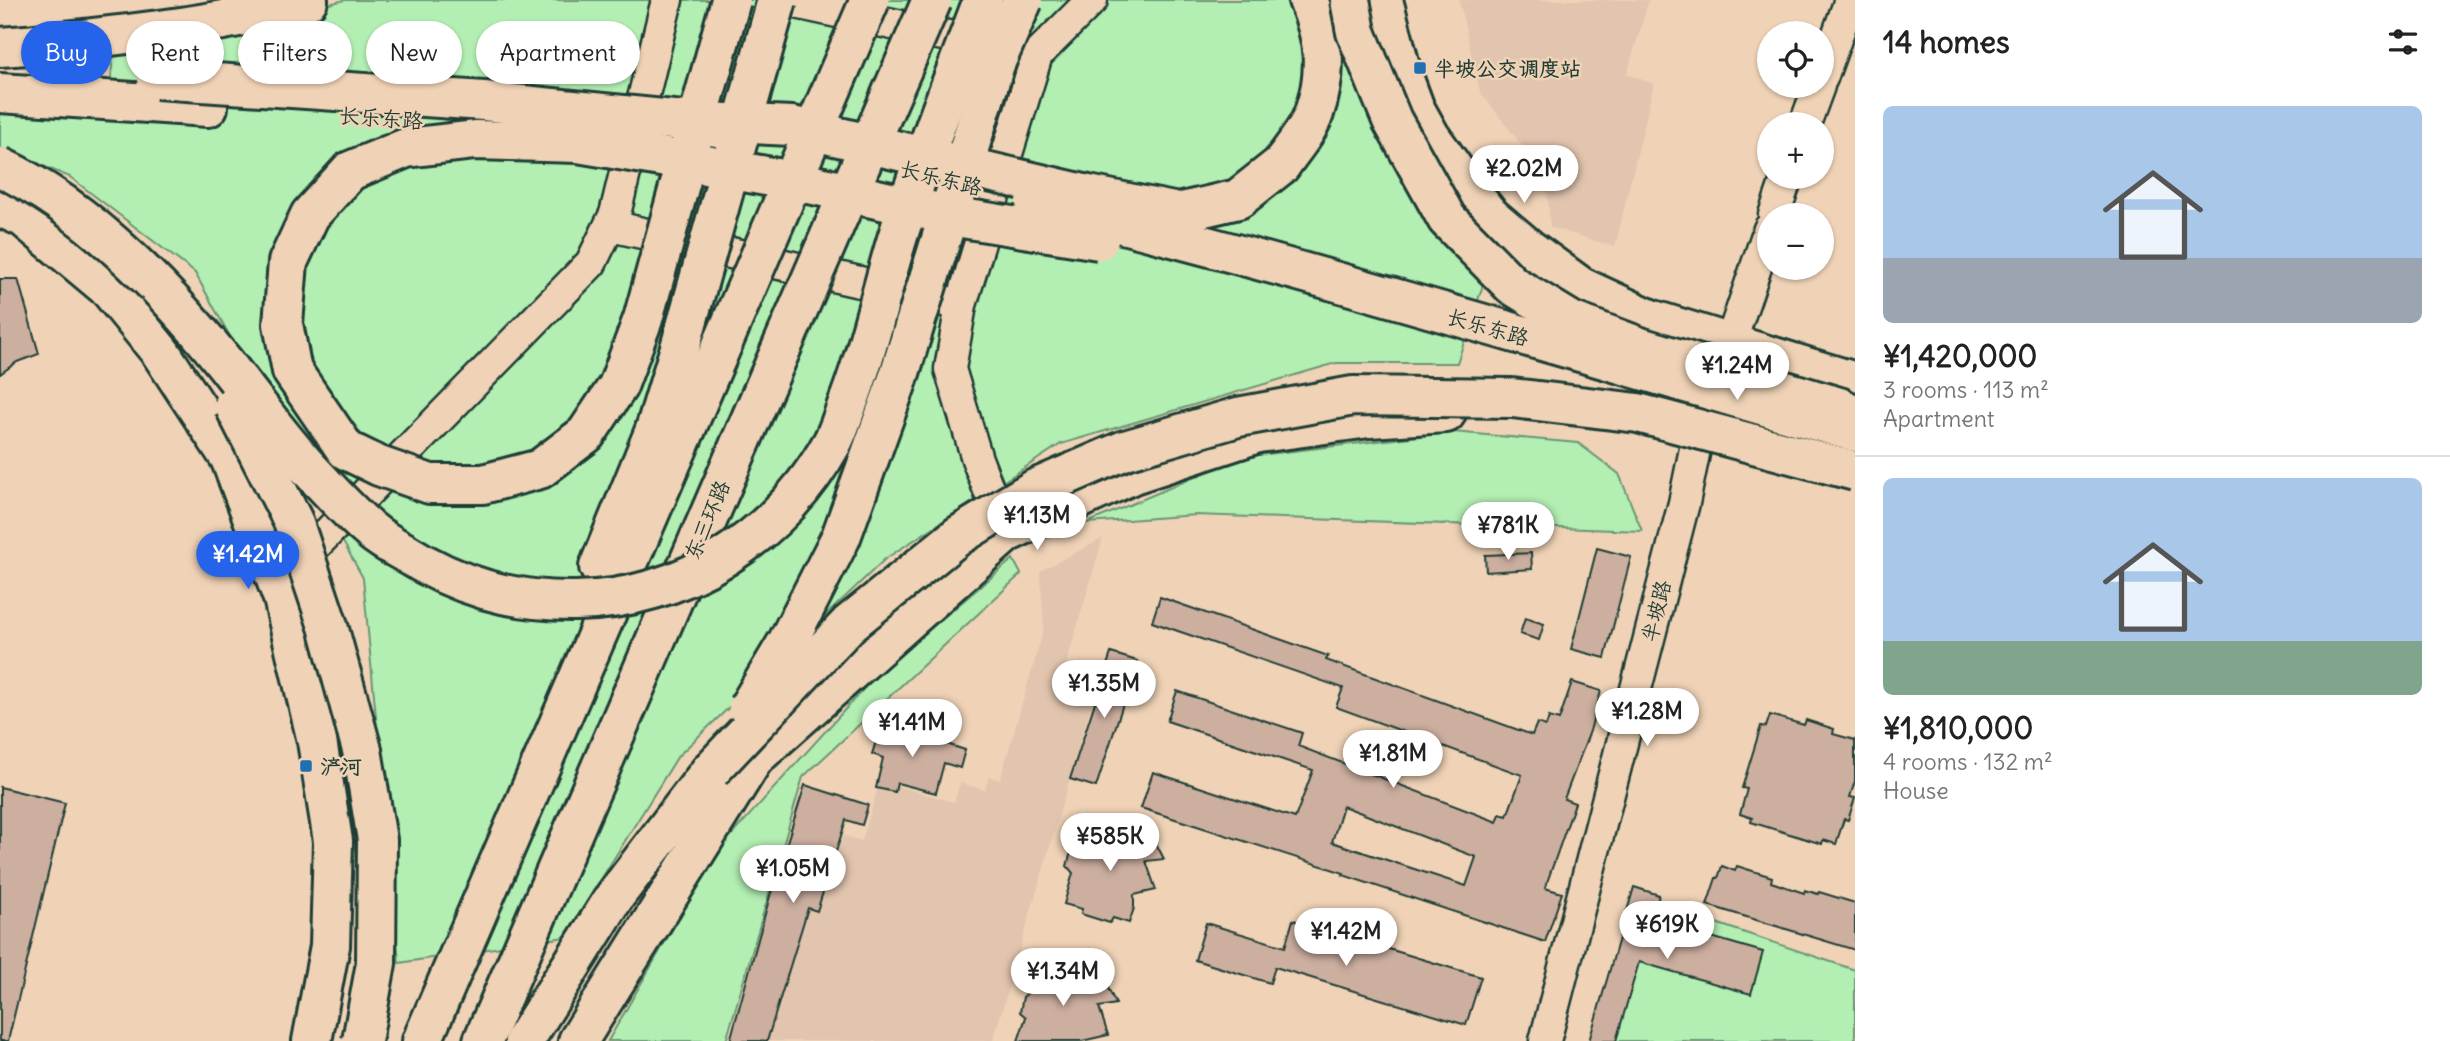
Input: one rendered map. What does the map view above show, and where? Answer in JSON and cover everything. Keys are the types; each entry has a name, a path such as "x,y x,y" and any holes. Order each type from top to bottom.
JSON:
{"main road":[{"path":"9,54 163,31 281,8 308,0"},
{"path":"731,0 702,103 688,154 685,167 643,319 618,386 586,433 540,469 483,484 430,484 379,466 346,450 292,371 284,324 288,262 310,215 350,171 406,148 475,140 578,143 679,160 692,162 800,182 962,218 1099,240"},
{"path":"671,429 680,348 777,0"},
{"path":"422,1041 438,1004 450,931 489,829 870,0"},
{"name":"东三环路","path":"483,1041 932,0"},
{"path":"0,167 86,220 172,301 272,426 371,532 427,567 486,592 544,601 593,600 647,592 719,562 760,533 798,493 833,442 863,364 917,175 983,0"},
{"path":"524,1041 615,897 711,770 788,641 841,537 898,379 995,64 1023,0"},
{"path":"683,121 792,127 1178,213 1238,199 1281,165 1314,115 1324,60 1319,26 1308,0"},
{"path":"1350,0 1356,32 1392,120 1447,219 1512,285 1571,321 1643,348 1839,407 1855,415"},
{"path":"1383,0 1402,74 1415,109 1444,158 1489,215 1529,249 1581,286 1650,319 1855,382"},
{"name":"长乐东路","path":"9,54 158,79 484,101 683,121 782,139 1117,222 1855,432"},
{"name":"长乐东路","path":"0,93 570,131 776,164 1099,240 1855,454"},
{"path":"0,207 23,217 109,289 161,353 230,458 283,597 317,741 334,841 330,946 312,1041"},
{"path":"172,301 244,421 292,521 328,626 362,750 377,840 376,963 362,1041"},
{"path":"711,770 849,624 958,536 1035,489 1125,450 1238,418 1353,396 1511,398 1638,413 1855,471"},
{"path":"578,1041 754,758 1006,533 1146,470 1258,433 1345,421 1428,414 1532,413 1621,426 1855,488"}],"street":[{"path":"270,566 305,556 591,263 611,226 667,0"},
{"path":"782,0 1037,55"},
{"path":"1006,533 977,458 950,369 961,305 1037,55 1092,0"},
{"path":"1834,56 1847,32 1850,0"},
{"path":"611,226 961,305"},
{"name":"半坡路","path":"1545,1041 1680,517 1696,444 1757,264"}],"shaded area":[{"path":"1459,0 1649,0 1627,74 1654,84 1615,247 1550,227 1546,176 1480,92"},
{"path":"1103,538 1059,689 1093,699 993,1041 745,1041 807,825 862,841 880,781 954,802 960,783 985,790 989,776 1000,780 1044,628 1040,571"}],"green space":[{"path":"345,0 1344,0 1485,279 1457,363 1336,363 1061,444 885,559 678,756 565,937 399,963 363,578 195,273 70,177 0,148 0,103 108,109 113,56 126,53 126,84 224,84 224,29 238,26 238,84 352,84 352,21 258,21"},
{"path":"1453,432 1578,443 1619,474 1642,531 1196,515 1087,523 1242,457"},
{"path":"1013,559 1021,574 803,777 726,1041 608,1041 718,850 878,673"},
{"path":"1636,896 1855,970 1855,1041 1591,1041"}],"building":[{"path":"0,279 18,279 39,354 17,362 0,374"},
{"path":"1597,548 1631,557 1605,658 1571,649"},
{"path":"1531,553 1532,569 1486,572 1485,555"},
{"path":"1160,597 1328,656 1326,660 1532,735 1537,723 1546,726 1549,717 1559,720 1572,682 1601,691 1590,731 1564,799 1575,803 1545,888 1562,893 1545,942 1343,875 1344,873 1141,808 1153,772 1295,818 1313,770 1167,721 1177,691 1302,733 1298,746 1497,822 1500,814 1507,816 1522,775 1336,707 1343,688 1152,622","holes":["1343,806 1476,857 1466,886 1332,842"]},
{"path":"1525,618 1544,624 1539,640 1520,634"},
{"path":"1111,653 1137,661 1096,787 1070,779"},
{"path":"1770,715 1804,725 1806,720 1834,729 1833,734 1855,740 1855,781 1850,797 1855,798 1848,820 1844,819 1836,844 1823,840 1822,844 1751,822 1752,818 1740,814 1747,789 1742,788 1761,726 1766,727"},
{"path":"882,723 965,750 960,768 944,763 936,793 897,783 895,792 876,788 883,758 872,754"},
{"path":"805,785 868,805 862,825 846,820 817,911 808,908 767,1041 730,1041 770,896"},
{"path":"0,787 65,803 8,1041 0,1041"},
{"path":"1090,819 1098,830 1108,824 1127,851 1132,835 1148,828 1164,859 1146,861 1156,890 1134,895 1134,908 1129,923 1113,918 1110,923 1081,914 1082,909 1064,904 1073,873 1067,866 1071,852 1082,842 1075,835"},
{"path":"1722,866 1735,871 1737,866 1772,877 1771,882 1804,893 1805,890 1818,894 1819,892 1855,903 1855,950 1707,905"},
{"path":"1634,887 1659,895 1652,920 1763,952 1751,994 1639,962 1616,1041 1589,1041"},
{"path":"1293,920 1481,977 1466,1025 1275,967 1270,983 1195,960 1206,923 1285,947"},
{"path":"1043,963 1051,975 1060,969 1073,985 1090,977 1094,987 1105,982 1116,1004 1099,1007 1108,1035 1082,1041 1018,1041 1026,1017 1020,1012 1023,997 1034,987 1027,979 1027,974 1031,966"}],"place":[{"name":"半坡公交调度站","path":"1420,68"},
{"name":"浐河","path":"306,766"}]}
